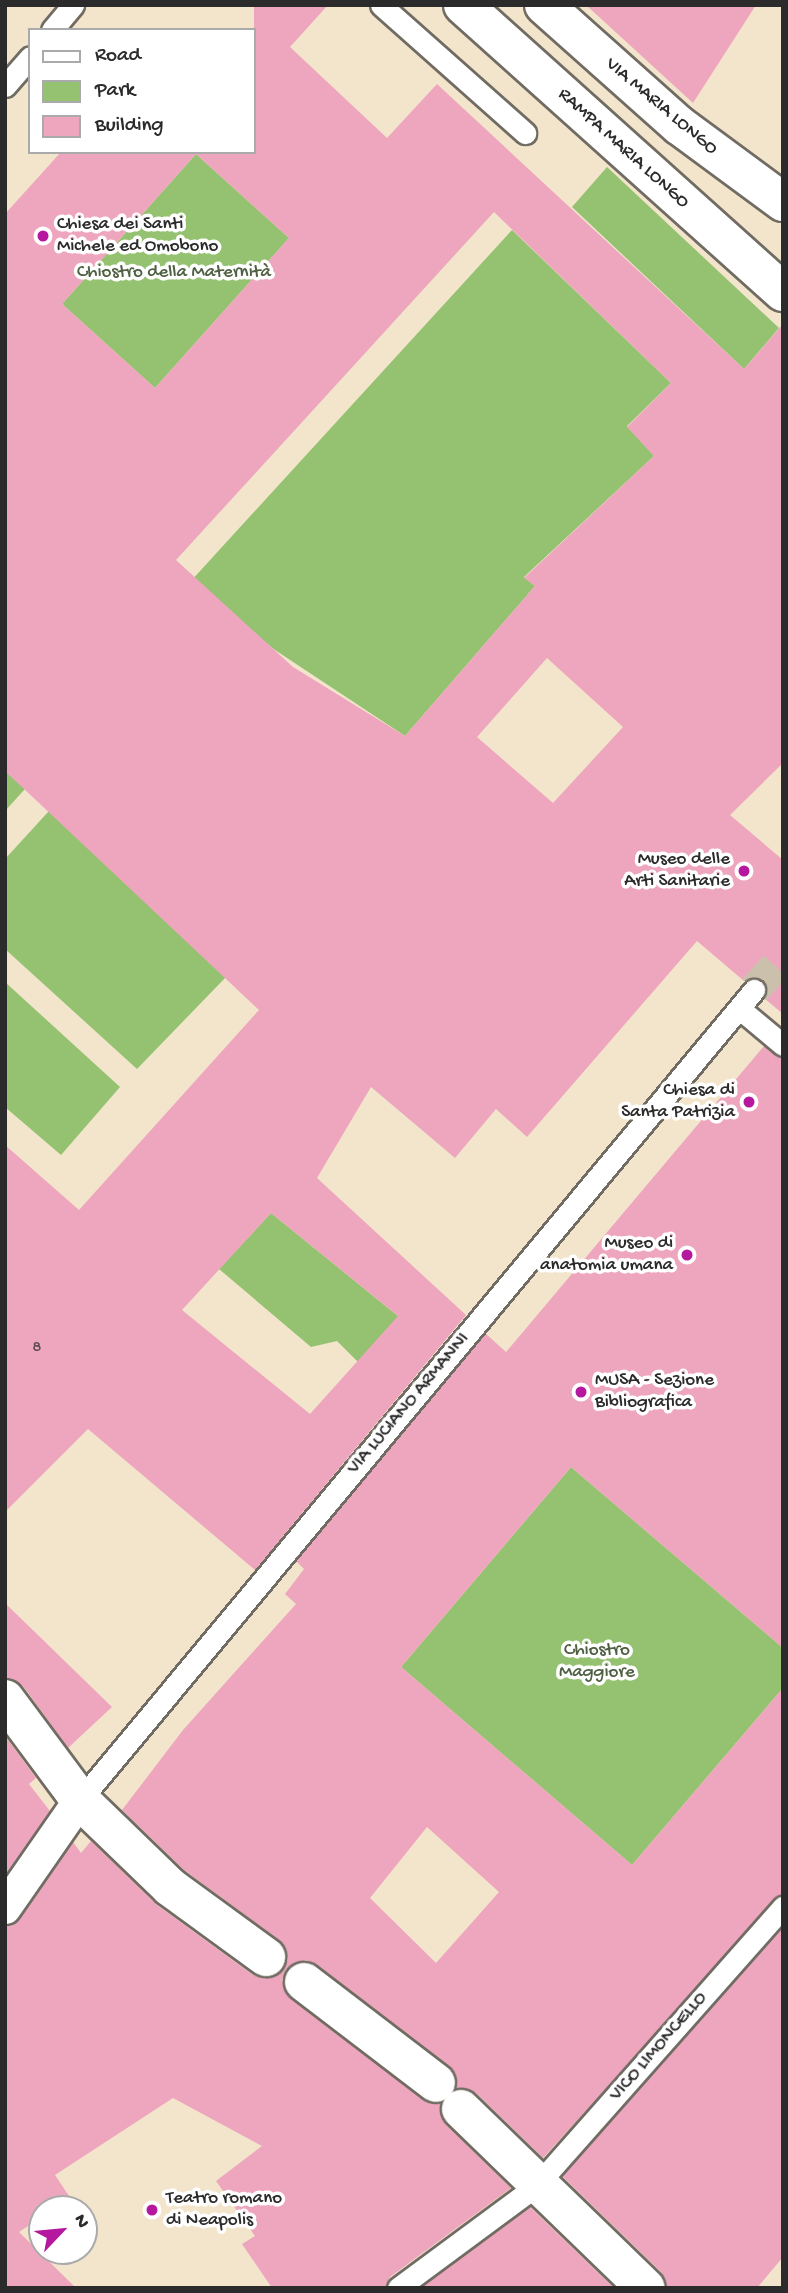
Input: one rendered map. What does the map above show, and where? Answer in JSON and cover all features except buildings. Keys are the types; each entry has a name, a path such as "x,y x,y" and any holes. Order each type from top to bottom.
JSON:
{"street":[{"name":"RAMPA MARIA LONGO","path":"463,5 783,292"},
{"name":"VIA MARIA LONGO","path":"544,5 680,126 783,202"},
{"path":"5,1699 80,1800 170,1887 266,1957"},
{"path":"5,1908 80,1800"},
{"path":"304,1982 448,2096 536,2186 646,2288"}],"lane":[{"path":"54,28 73,5"},
{"path":"381,5 525,133"},
{"path":"5,86 28,59"},
{"name":"VIA LUCIANO ARMANNI","path":"80,1800 754,990"},
{"path":"740,1009 783,1045"},
{"name":"VICO LIMONCELLO","path":"398,2288 536,2186 783,1907"}],"green space":[{"name":"Chiostro della Maternità","path":"196,154 289,238 155,388 62,304"},
{"path":"607,167 779,328 744,369 572,207"},
{"path":"512,230 671,383 627,426 654,456 524,577 535,586 405,736 275,650 190,582"},
{"path":"5,771 25,789 5,811"},
{"path":"49,811 226,977 137,1069 5,949 5,859"},
{"path":"5,982 120,1087 61,1155 5,1107"},
{"path":"271,1213 425,1338 384,1388 337,1341 311,1347 219,1269"},
{"name":"Chiostro Maggiore","path":"571,1467 783,1648 783,1688 632,1865 401,1667"}],"tunnel":[{"path":"754,990 783,958"}],"place":[{"name":"Chiesa dei Santi Michele ed Omobono","path":"43,236"},
{"name":"Museo delle Arti Sanitarie","path":"744,871"},
{"name":"Chiesa di Santa Patrizia","path":"749,1102"},
{"name":"Museo di anatomia umana","path":"687,1255"},
{"name":"MUSA - Sezione Bibliografica","path":"581,1392"},
{"name":"Teatro romano di Neapolis","path":"152,2210"}]}
